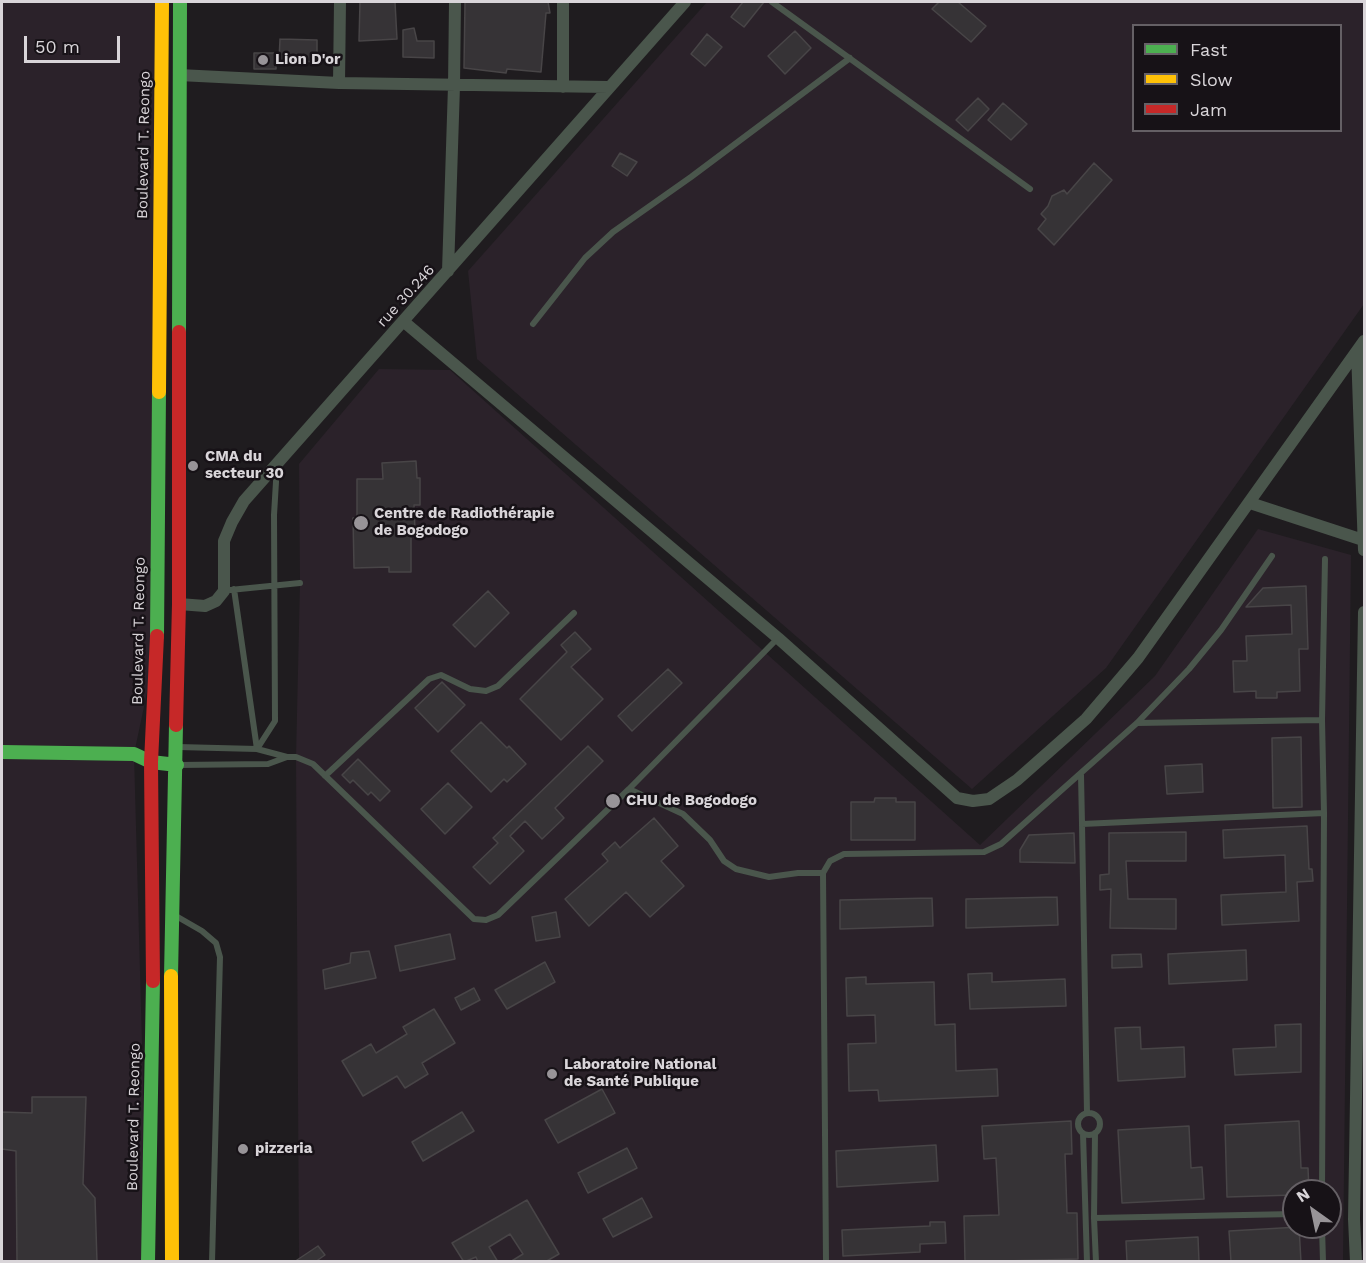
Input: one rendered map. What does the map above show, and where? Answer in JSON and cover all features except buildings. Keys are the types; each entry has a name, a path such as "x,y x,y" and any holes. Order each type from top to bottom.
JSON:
{"main road":[{"name":"Boulevard T. Reongo","path":"148,1262 153,988 152,745 157,645 162,2"},
{"path":"172,1262 171,990 179,604 180,2"},
{"path":"2,752 134,753 152,745 177,747"},
{"path":"134,753 152,762 177,765"}],"street":[{"path":"339,83 340,2"},
{"path":"448,271 455,2"},
{"path":"563,2 563,87"},
{"name":"rue 30.246","path":"229,590 225,541 232,522 244,501 685,2"},
{"path":"179,75 339,83 608,87"},
{"path":"403,321 778,638 957,798 973,801 989,799 1017,780 1086,719 1138,658 1361,346"},
{"path":"1250,503 1364,545 1361,346"},
{"path":"179,604 205,606 216,601 229,590"},
{"path":"1356,1262 1354,1219 1363,863 1365,612"}],"lane":[{"path":"772,2 1030,189"},
{"path":"533,324 585,258 613,232 708,165 850,58"},
{"path":"258,749 275,721 274,515 277,463"},
{"path":"826,1262 823,873 830,861 844,854 984,852 1001,844 1137,723 1188,669 1221,630 1272,556"},
{"path":"1322,1179 1324,813 1322,720 1325,559"},
{"path":"258,749 229,590 300,583"},
{"path":"325,776 429,679 441,675 470,689 486,690 498,686 574,613"},
{"path":"177,747 258,749 287,757 296,757 313,764 474,919 486,920 498,915 629,789 778,638"},
{"path":"1137,723 1322,720"},
{"path":"177,765 268,764 287,757"},
{"path":"1081,775 1087,1113"},
{"path":"629,789 683,814 710,840 724,861 736,869 769,877 798,873 823,873"},
{"path":"1082,824 1324,813"},
{"path":"173,915 202,931 216,943 220,957 212,1262"},
{"path":"1088,1262 1083,1134 1078,1126 1080,1118 1087,1113 1095,1115 1100,1122 1095,1133 1096,1262"},
{"path":"1083,1134 1095,1133"},
{"path":"1094,1218 1282,1214"},
{"path":"1322,1239 1323,1262"}],"shaded area":[{"path":"2,2 162,2 157,645 134,754 148,1261 2,1262"},
{"path":"707,2 1364,2 1364,304 1106,668 972,789 477,359 468,271"},
{"name":"CHU de Bogodogo","path":"379,369 450,370 980,845 1155,676 1258,529 1351,555 1343,1261 299,1262 296,757 300,583 299,464"}],"traffic: fast":[{"path":"179,332 180,2"},
{"path":"157,636 159,392"},
{"path":"171,976 176,725"},
{"path":"2,752 134,754 151,762 177,765"},
{"path":"148,1262 153,981"}],"traffic: slow":[{"path":"159,392 162,2"},
{"path":"171,976 172,1262"}],"traffic: jam":[{"path":"176,725 179,604 179,332"},
{"path":"153,981 151,762 157,636"}],"place":[{"name":"Lion D'or","path":"263,60"},
{"name":"CMA du secteur 30","path":"193,466"},
{"name":"Centre de Radiothérapie de Bogodogo","path":"361,523"},
{"name":"CHU de Bogodogo","path":"613,801"},
{"name":"Laboratoire National de Santé Publique","path":"552,1074"},
{"name":"pizzeria","path":"243,1149"}]}
